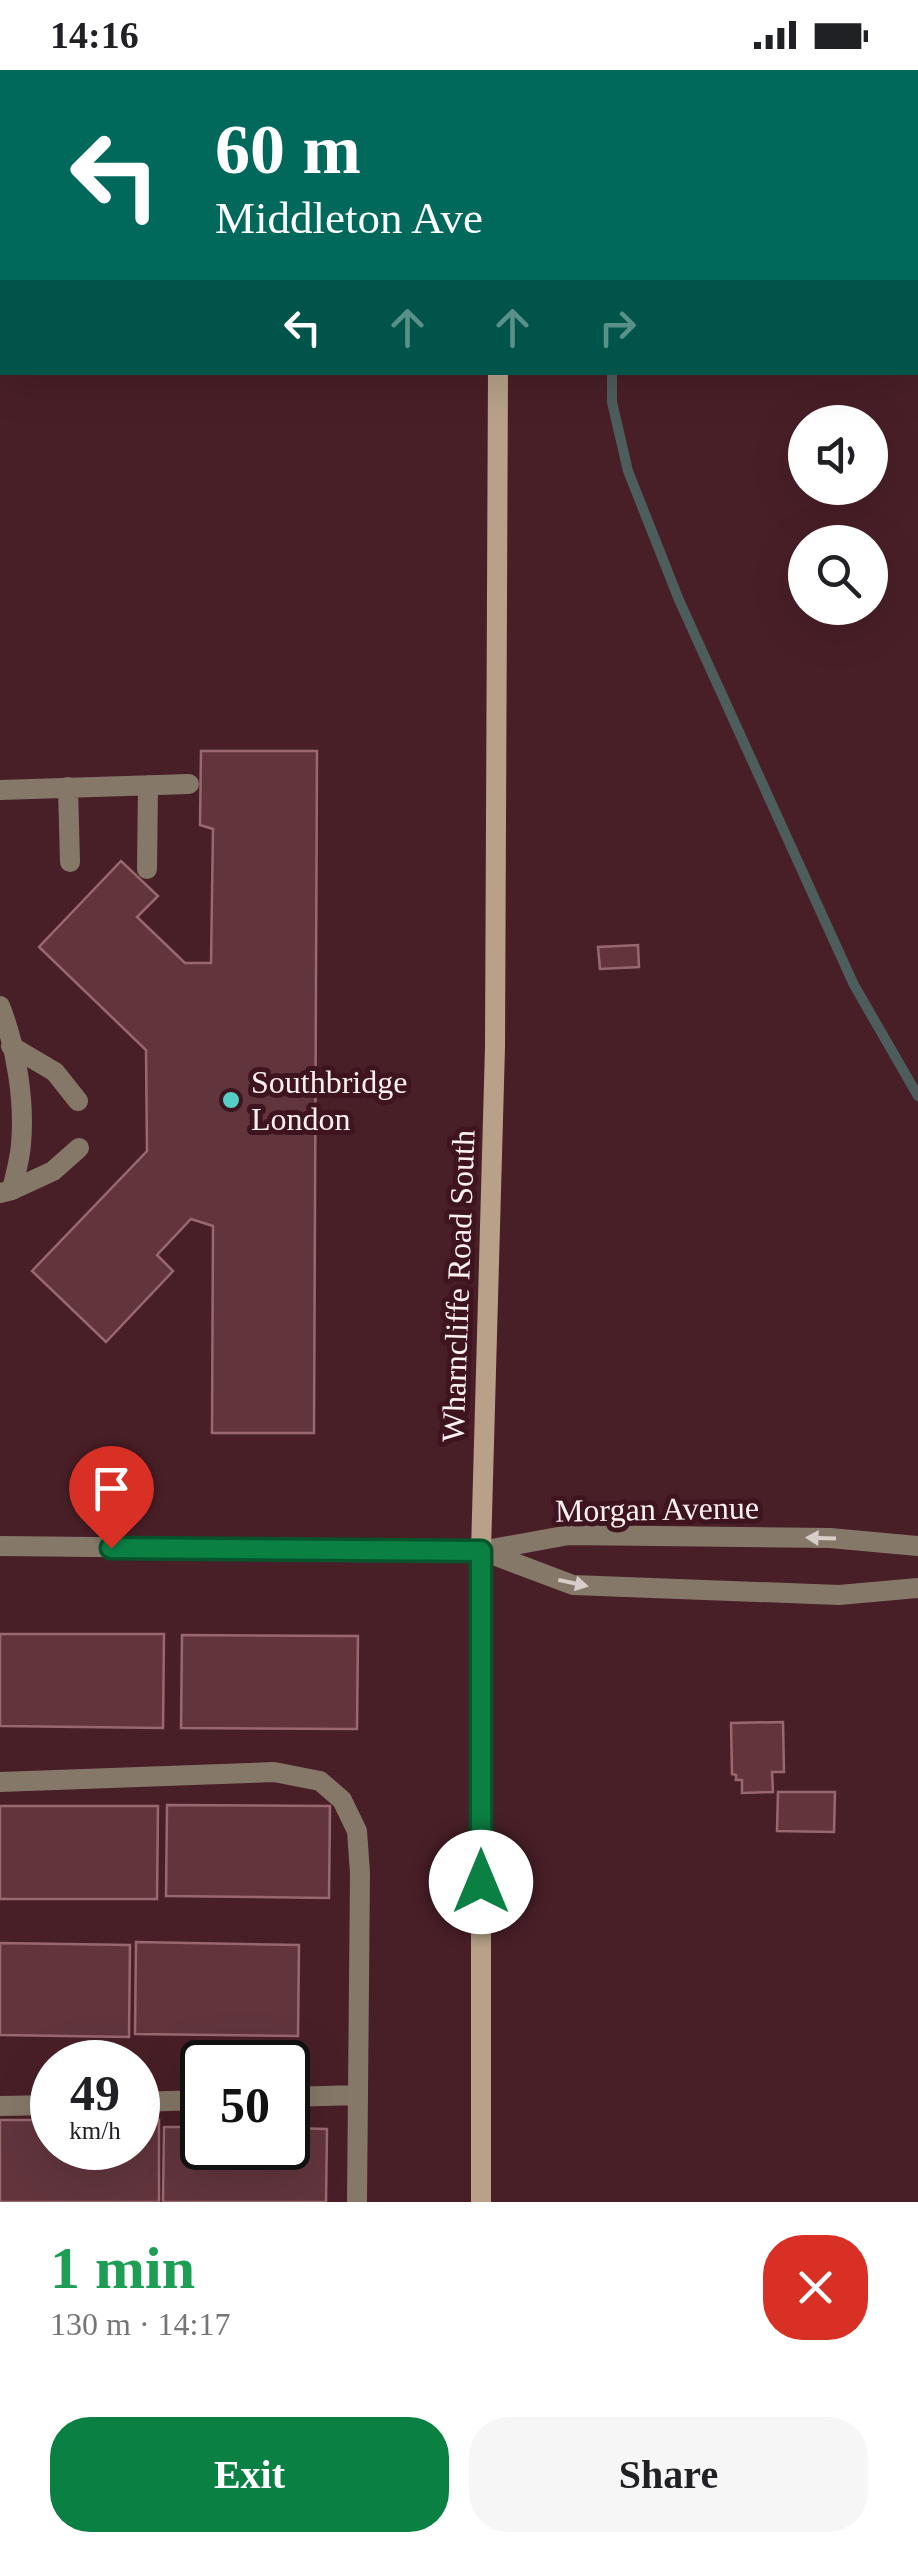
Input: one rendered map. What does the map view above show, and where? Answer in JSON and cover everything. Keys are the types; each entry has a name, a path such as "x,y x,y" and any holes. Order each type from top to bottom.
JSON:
{"main road":[{"name":"Wharncliffe Road South","path":"481,2202 481,1551 495,1048 498,375"}],"street":[{"path":"0,790 189,784"},
{"path":"147,869 148,785"},
{"path":"68,787 70,862"},
{"path":"0,1006 20,1102 22,1146 6,1192"},
{"path":"11,1046 55,1072 78,1100"},
{"path":"6,1192 52,1171 79,1148"},
{"name":"Morgan Avenue","path":"481,1551 569,1535 830,1538 918,1546"},
{"path":"0,1546 481,1551"},
{"name":"Morgan Avenue","path":"481,1551 573,1585 839,1596 918,1588"},
{"path":"0,1782 274,1772 320,1781 342,1800 357,1831 360,1873 357,2202"},
{"path":"310,2096 358,2095"},
{"path":"0,2106 30,2105"}],"building":[{"name":"Southbridge London","path":"201,751 317,751 314,1433 212,1433 213,1226 191,1219 157,1255 173,1271 106,1342 32,1271 147,1151 146,1050 39,947 121,861 158,896 137,917 185,963 211,963 213,829 200,825"},
{"path":"638,945 639,967 600,969 598,947"},
{"path":"0,1634 164,1634 163,1728 0,1726"},
{"path":"182,1635 358,1636 357,1729 181,1728"},
{"path":"783,1722 784,1772 772,1772 773,1792 742,1793 742,1780 736,1780 732,1774 731,1723"},
{"path":"778,1792 835,1792 834,1832 777,1831"},
{"path":"167,1805 330,1806 329,1898 166,1896"},
{"path":"0,1806 158,1806 157,1899 0,1899"},
{"path":"136,1942 299,1945 298,2036 135,2034"},
{"path":"0,1943 130,1945 129,2037 0,2035"},
{"path":"0,2120 30,2120 30,2170 159,2170 159,2202 0,2202"},
{"path":"164,2127 180,2127 180,2170 310,2170 310,2129 327,2129 326,2202 163,2202"}],"waterway":[{"path":"612,375 612,402 628,471 679,600 854,985 918,1096"}],"place":[{"name":"Southbridge London","path":"231,1100"}],"route":[{"path":"111,1548 481,1551 481,1882"}]}
